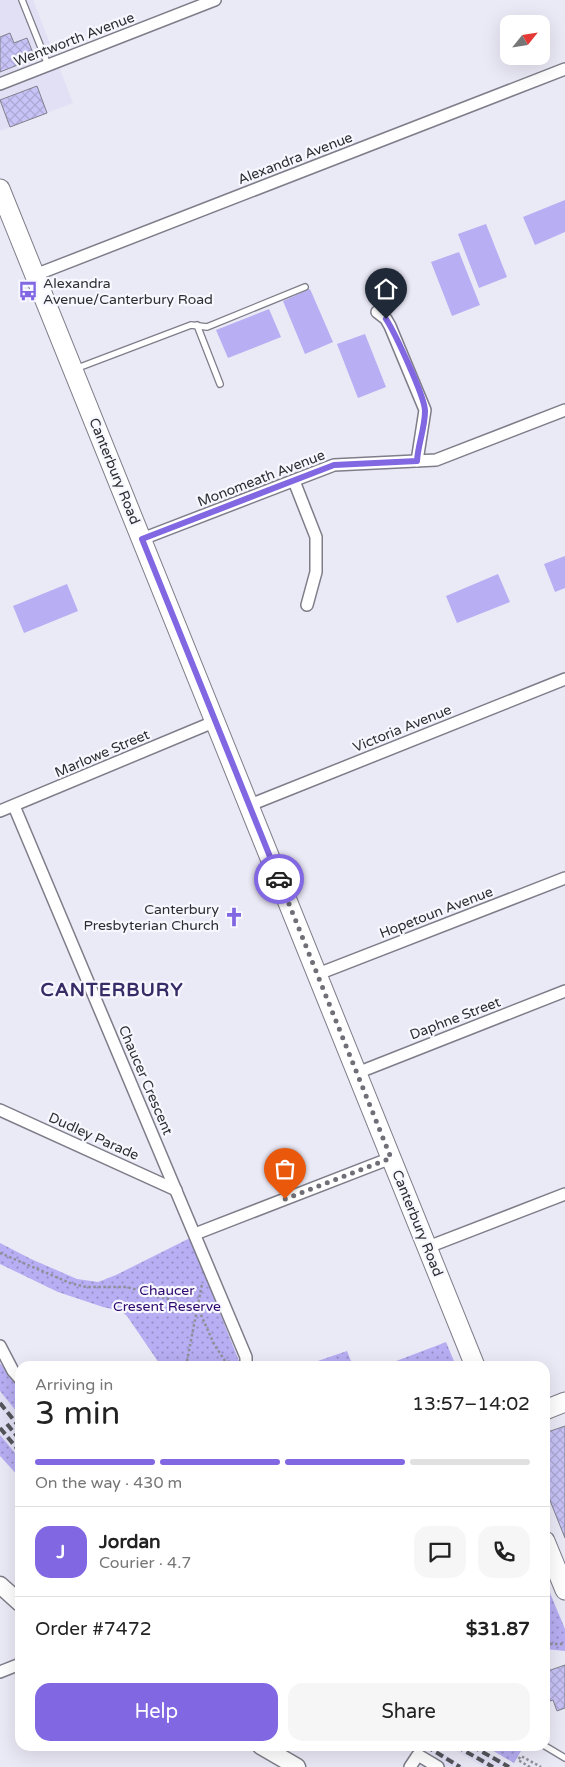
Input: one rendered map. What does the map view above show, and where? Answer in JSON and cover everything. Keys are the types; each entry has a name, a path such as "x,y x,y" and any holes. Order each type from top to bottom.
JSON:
{"main road":[{"name":"Canterbury Road","path":"0,189 473,1361"},
{"path":"550,1408 565,1402"},
{"path":"550,1553 565,1590"}],"street":[{"name":"Wentworth Avenue","path":"0,84 215,0"},
{"name":"Alexandra Avenue","path":"35,275 565,69"},
{"path":"377,312 386,319 390,326 424,403 424,419 417,461"},
{"name":"Monomeath Avenue","path":"142,539 334,465 436,460 565,410"},
{"path":"294,481 316,537 316,572 307,605"},
{"name":"Victoria Avenue","path":"250,805 565,679"},
{"name":"Marlowe Street","path":"0,811 216,721"},
{"name":"Chaucer Crescent","path":"14,806 195,1234 246,1361"},
{"name":"Hopetoun Avenue","path":"318,974 565,878"},
{"name":"Daphne Street","path":"357,1073 565,991"},
{"name":"Dudley Parade","path":"0,1110 176,1190"},
{"path":"195,1234 391,1158"},
{"path":"428,1247 565,1194"},
{"path":"0,1346 15,1373"},
{"path":"0,1585 15,1598"},
{"path":"0,1672 15,1666"},
{"path":"269,1751 292,1766"},
{"path":"410,1767 418,1755 438,1767"}],"lane":[{"path":"22,0 48,65"},
{"path":"73,369 192,324 207,327 305,287"},
{"path":"197,326 220,384"},
{"path":"550,1749 565,1758"}],"path":[{"path":"0,1253 70,1283 86,1287 127,1287 198,1308 214,1344 225,1361"},
{"path":"187,1361 206,1262"},
{"path":"550,1644 565,1644"},
{"path":"530,1767 518,1760 521,1756 541,1767"}],"shaded area":[{"path":"0,0 33,0 73,103 0,131"},
{"path":"0,1391 15,1410 15,1453 0,1435"},
{"path":"414,1751 439,1751 465,1767 404,1767"},
{"path":"456,1751 485,1751 513,1767 484,1767"}],"green space":[{"path":"565,200 565,232 535,245 523,217"},
{"path":"486,224 507,277 479,288 458,234"},
{"path":"459,252 480,305 452,316 431,262"},
{"path":"310,289 333,342 305,354 283,301"},
{"path":"269,309 281,337 228,358 216,330"},
{"path":"365,334 386,387 358,398 337,344"},
{"path":"565,556 565,588 555,592 544,564"},
{"path":"498,574 510,602 457,623 446,596"},
{"path":"67,584 78,611 24,633 13,606"},
{"name":"Chaucer Cresent Reserve","path":"190,1238 239,1361 158,1361 127,1316 121,1311 58,1292 0,1264 0,1243 77,1279 98,1282"},
{"path":"446,1342 454,1361 396,1361"},
{"path":"347,1351 351,1361 318,1361"},
{"path":"0,1363 15,1382 15,1410 0,1391"},
{"path":"0,1435 15,1453 15,1472 0,1456"},
{"path":"550,1593 565,1629 565,1651 550,1650"},
{"path":"494,1751 521,1751 514,1763"}],"building":[{"path":"10,33 14,43 27,38 35,58 0,72 0,37"},
{"path":"37,86 47,113 10,127 0,100"},
{"path":"565,1426 565,1538 550,1500 550,1431"},
{"path":"565,1665 565,1708 557,1711 553,1700 550,1701 550,1670"}],"railway":[{"path":"0,1403 15,1422"},
{"path":"7,1424 15,1434"},
{"path":"0,1428 15,1446"},
{"path":"434,1751 460,1767"},
{"path":"465,1751 493,1767"},
{"path":"481,1751 509,1767"}],"way so far":[{"path":"279,879 391,1158 285,1199"}],"place":[{"name":"Alexandra Avenue/Canterbury Road","path":"28,291"},
{"name":"Canterbury Presbyterian Church","path":"234,917"}],"district":[{"name":"CANTERBURY","path":"112,989"}],"route":[{"path":"279,879 142,539 334,465 417,461 424,419 424,403 397,339 386,319"}]}
